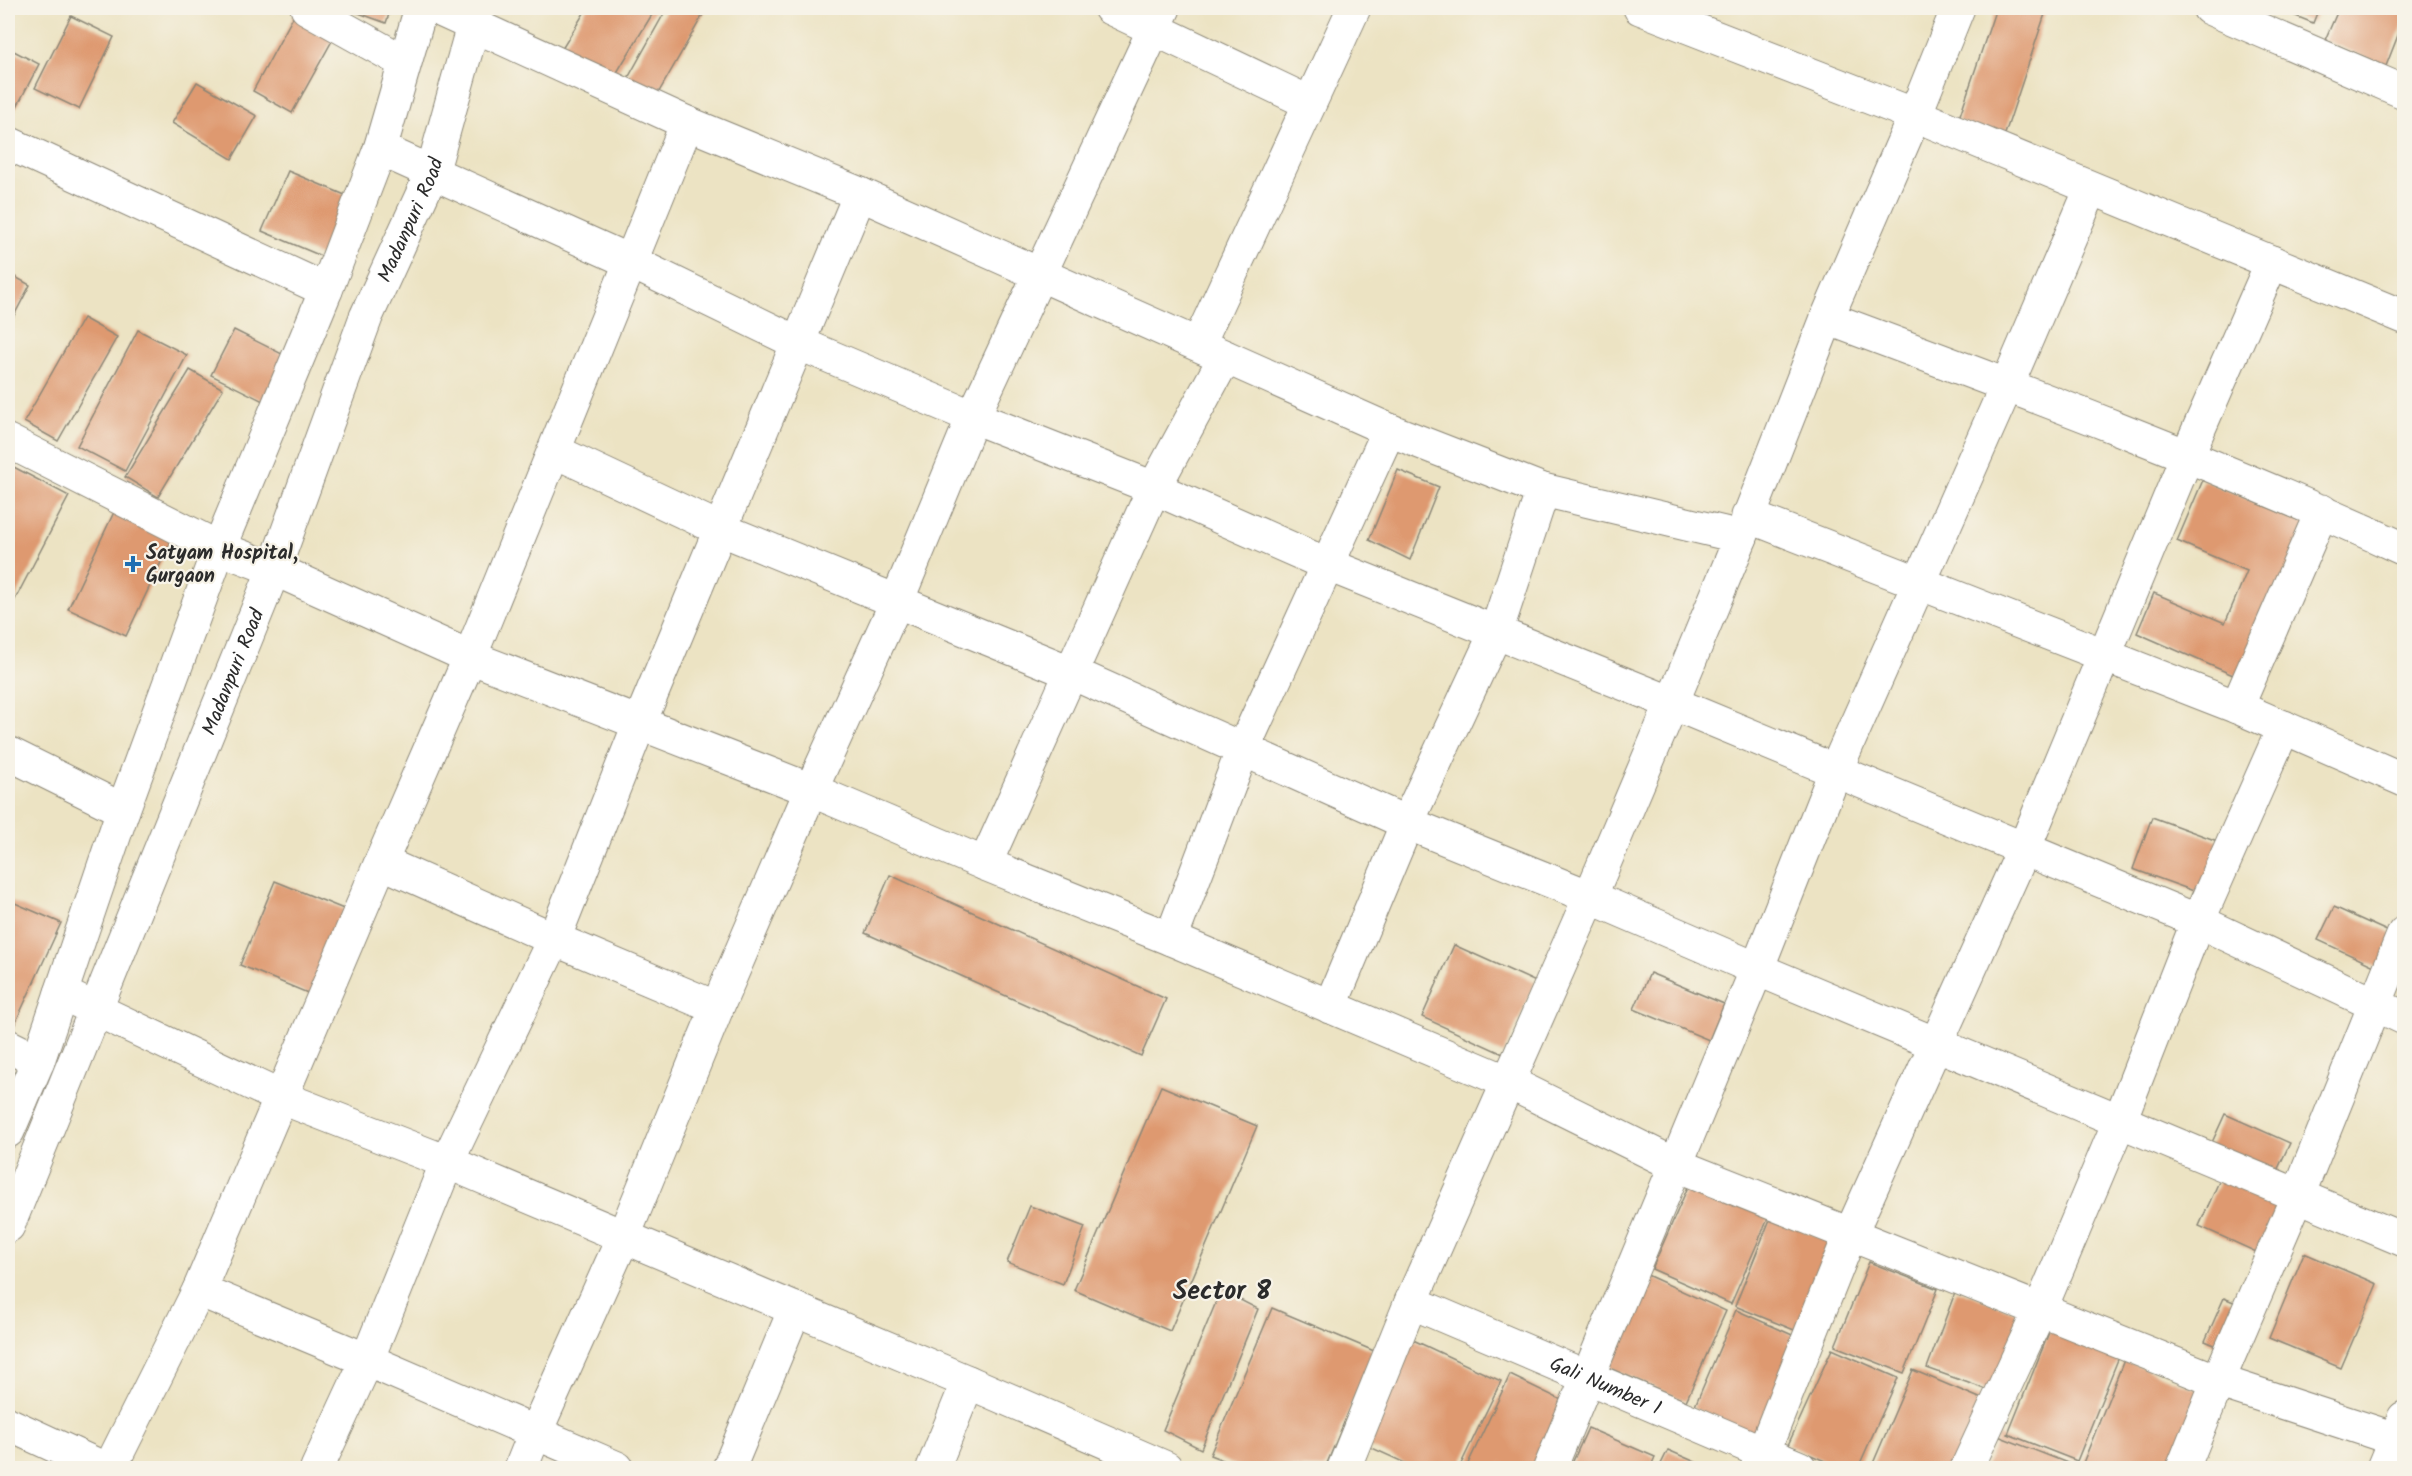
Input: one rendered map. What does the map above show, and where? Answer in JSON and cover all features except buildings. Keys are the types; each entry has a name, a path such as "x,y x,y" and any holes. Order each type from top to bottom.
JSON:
{"street":[{"path":"307,8 404,62"},
{"path":"8,1131 38,1061 123,810 219,548 326,290 380,149 421,8"},
{"path":"436,8 475,17 687,123 860,194 1389,429 1543,490 1745,526 1920,584 2237,707 2404,780"},
{"path":"1110,8 1159,18 1308,102"},
{"path":"985,864 1154,488 1212,350 1308,102 1354,8"},
{"path":"1640,8 1915,115 2404,317"},
{"path":"1344,1468 1411,1302 1590,897 1672,704 1827,318 1915,115 1958,8"},
{"path":"2218,9 2404,92"},
{"name":"Madanpuri Road","path":"8,1226 94,1008 274,569 366,317 432,173 475,17"},
{"path":"521,1468 623,1238 717,1008 811,790 897,602 973,417 1159,18"},
{"path":"110,1468 199,1290 470,657 687,123"},
{"path":"8,143 326,290"},
{"path":"380,149 631,262 798,343 973,417 1154,488 1326,564 2198,921 2374,1006 2404,1018"},
{"path":"1550,1468 1674,1164 1757,969 1835,772 1920,584 2091,189"},
{"path":"316,1468 367,1360 447,1162 554,939 640,722 860,194"},
{"path":"1761,1460 1851,1235 1935,1042 2024,849 2187,456 2272,262"},
{"path":"1827,318 2007,385 2187,456 2322,511 2404,549"},
{"path":"1171,939 1243,749 1389,429"},
{"path":"8,441 219,548 274,569 470,657 811,790 985,864 1171,939 1508,1082 1674,1164 2218,1381 2402,1433 2383,1468"},
{"path":"554,452 720,529 1072,673 1407,823 1590,897 2404,1240"},
{"path":"1330,1007 1407,823 1496,632 1543,490"},
{"path":"2237,707 2322,511"},
{"path":"1967,1468 2040,1310 2120,1120 2198,921 2284,727"},
{"path":"8,753 123,810"},
{"path":"381,862 717,1008"},
{"path":"2183,1468 2298,1195 2404,933"},
{"path":"61,993 280,1097 447,1162 968,1382 1148,1465"},
{"path":"8,1046 38,1061"},
{"path":"199,1290 617,1468"},
{"name":"Gali Number 1","path":"1411,1302 1586,1378 1761,1460 1800,1468"},
{"path":"729,1468 795,1309"},
{"path":"933,1468 968,1382"},
{"path":"8,1424 103,1468"}],"place":[{"name":"Satyam Hospital, Gurgaon","path":"133,564"}],"district":[{"name":"Sector 8","path":"1222,1290"}]}
